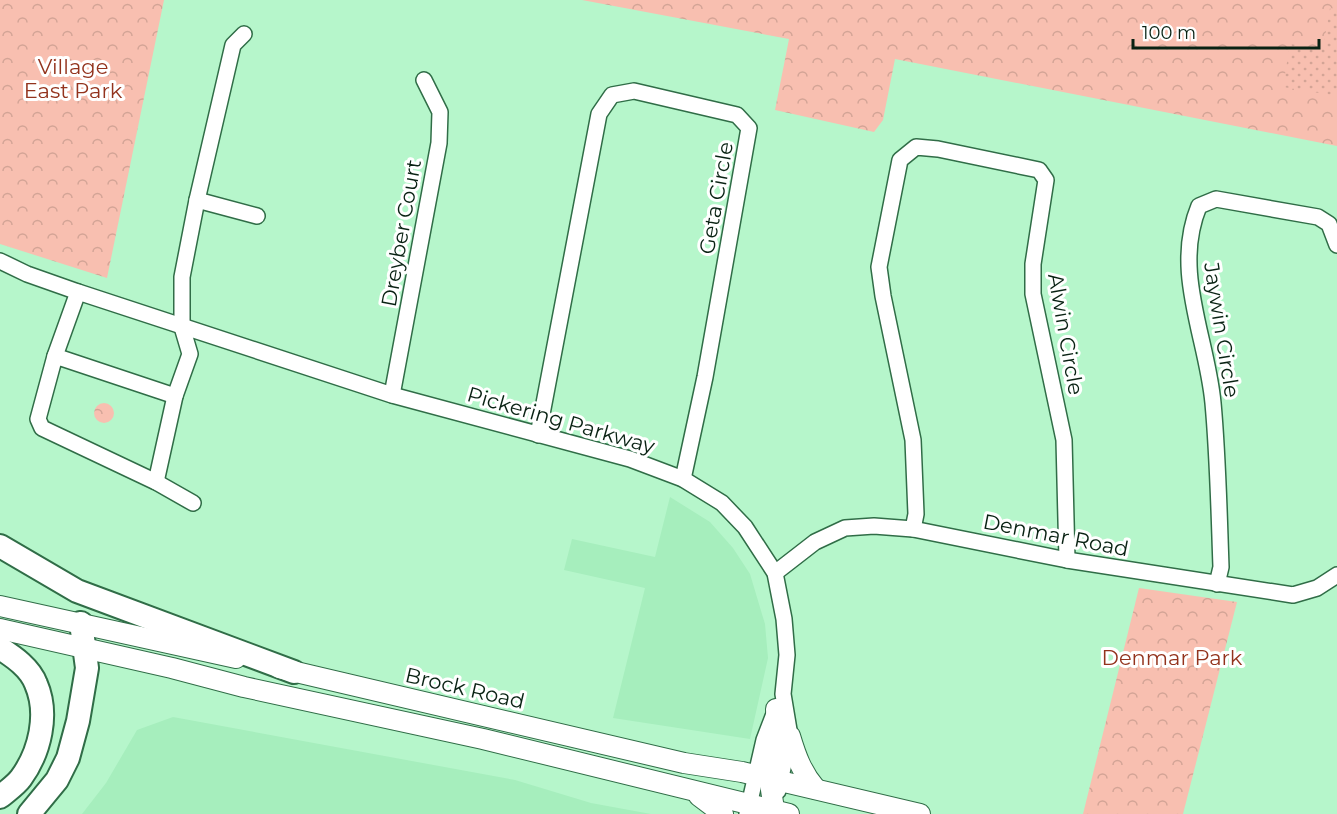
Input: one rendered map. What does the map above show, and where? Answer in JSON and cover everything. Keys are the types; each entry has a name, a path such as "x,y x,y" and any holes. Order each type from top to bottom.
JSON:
{"highway":[{"path":"0,546 77,591 294,672"},
{"path":"28,814 57,780 68,758 78,721 87,668 81,623"},
{"path":"0,648 14,657 31,676 36,684 42,709 41,730 35,754 20,780 0,797"}],"main road":[{"name":"Brock Road","path":"0,606 684,763 722,767 768,777 920,814"},
{"path":"0,629 244,687 492,742 692,791 748,808 778,813 768,777 780,702"},
{"path":"789,736 799,763 816,789"},
{"path":"692,791 723,814"}],"street":[{"path":"156,482 175,396 190,354 182,327 182,277 197,200 233,45 244,34"},
{"name":"Dreyber Court","path":"392,396 439,142 440,112 424,80"},
{"name":"Geta Circle","path":"538,435 599,114 612,95 634,91 737,115 749,128 705,377 683,479"},
{"name":"Alwin Circle","path":"913,529 916,514 913,440 879,267 900,159 916,147 938,149 1039,170 1046,180 1033,264 1033,294 1064,440 1067,560"},
{"name":"Jaywin Circle","path":"1217,584 1221,567 1213,400 1188,271 1191,225 1199,206 1216,199 1318,217 1329,225 1337,245"},
{"path":"197,200 257,216"},
{"name":"Pickering Parkway","path":"0,261 27,274 78,292 392,396 630,459 683,479 722,503 745,527 775,573 784,618 787,655 780,702 789,736 768,777 748,808"},
{"path":"78,292 55,356 38,419 42,428 156,482 193,503"},
{"path":"55,356 175,396"},
{"name":"Denmar Road","path":"775,573 815,542 845,528 874,526 913,529 1067,560 1293,595 1317,588 1337,575"}],"shaded area":[{"path":"670,497 710,522 733,548 750,574 765,624 768,658 750,739 613,718 645,588 564,570 572,539 655,557"},
{"path":"173,717 515,780 591,803 651,814 82,814 106,783 137,730"}],"green space":[{"name":"Village East Park","path":"0,0 164,0 107,278 0,244"},
{"path":"582,0 1337,0 1337,146 895,59 883,120 874,132 775,110 789,39"},
{"path":"1330,8 1337,9 1337,96 1283,87 1290,44 1323,49"},
{"path":"104,403 111,406 114,413 111,420 104,423 97,420 94,413 97,406"},
{"name":"Denmar Park","path":"1139,588 1237,602 1183,814 1083,814"}]}
